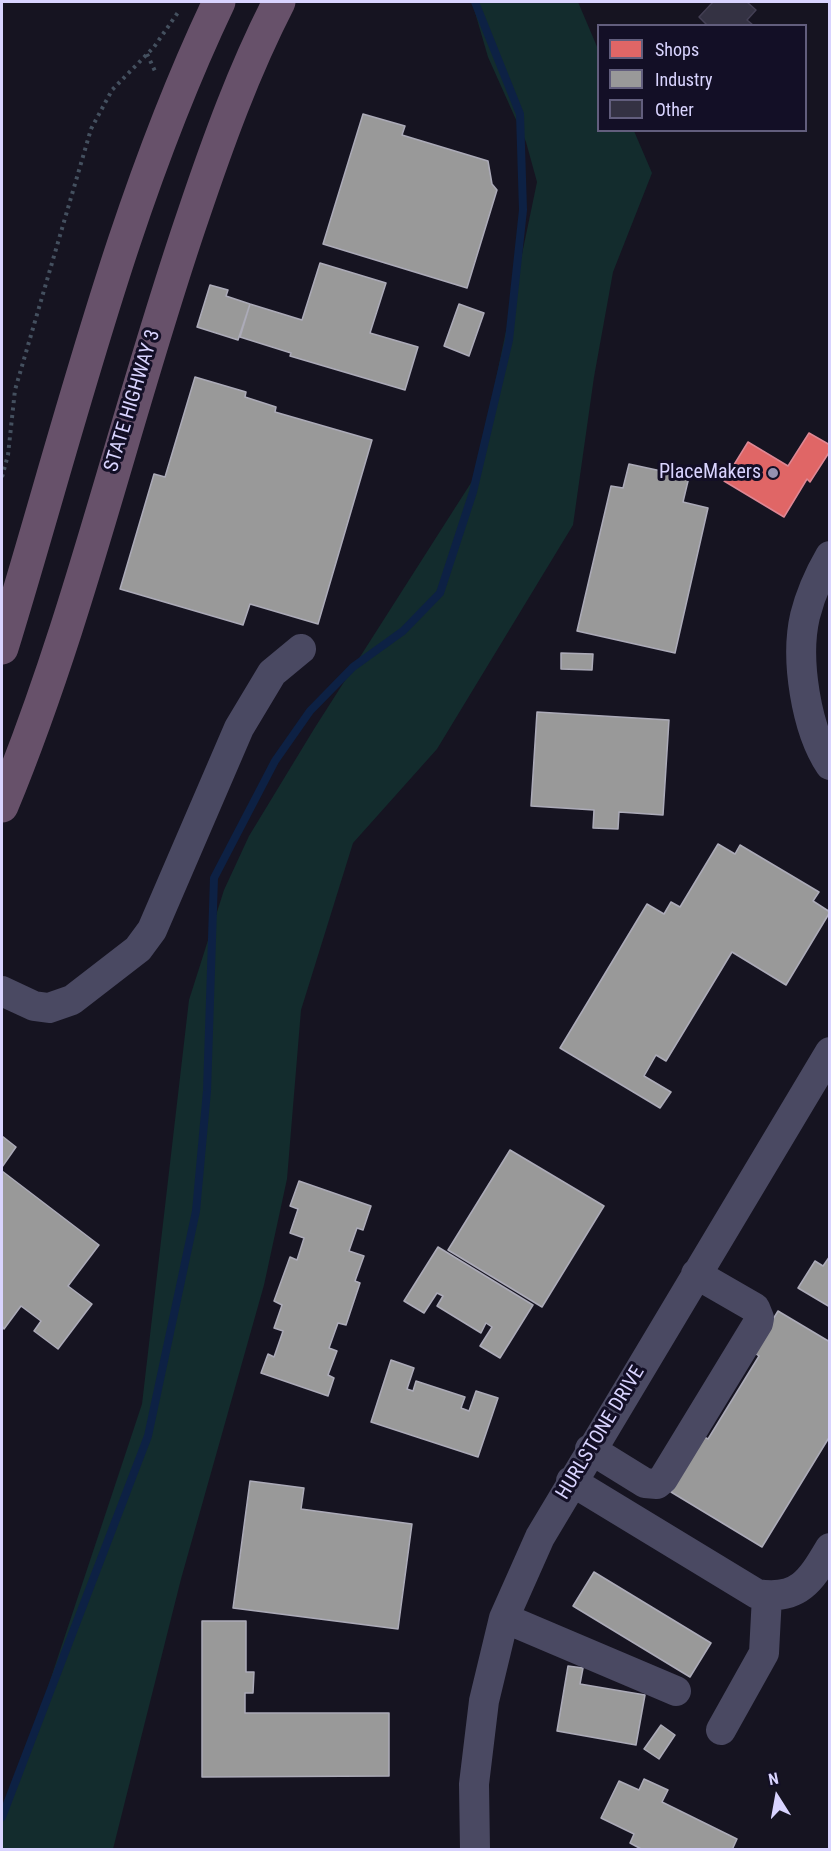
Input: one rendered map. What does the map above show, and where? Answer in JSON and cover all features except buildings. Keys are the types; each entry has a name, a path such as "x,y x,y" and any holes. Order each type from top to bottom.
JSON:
{"highway":[{"path":"2,648 51,486 95,328 138,196 170,108 219,2"},
{"name":"STATE HIGHWAY 3","path":"2,806 9,770 59,652 161,308 229,110 279,2"}],"street":[{"path":"830,556 804,617 802,665 808,712 830,765"},
{"path":"2,991 34,1006 56,1005 72,1000 138,949 152,930 240,728 272,674 301,649"},
{"name":"HURLSTONE DRIVE","path":"475,1850 474,1784 483,1712 504,1618 540,1537 590,1449 830,1052"},
{"path":"590,1449 645,1483 657,1484 663,1479 758,1323 759,1318 755,1308 696,1274"},
{"path":"572,1481 751,1592 767,1596 800,1588 813,1576 830,1548"},
{"path":"721,1730 764,1653 767,1596"},
{"path":"504,1618 676,1691"}],"path":[{"path":"2,477 8,455 15,390 91,129 112,90 154,47 184,2"}],"green space":[{"path":"472,2 578,2 597,47 597,132 634,132 652,173 613,272 594,377 573,525 437,749 353,843 301,1010 287,1179 264,1285 181,1579 113,1849 2,1849 2,1809 33,1732 142,1404 189,1000 224,890 249,836 314,729 476,475 537,182 526,142 488,57"}],"waterway":[{"path":"2,1817 148,1436 196,1211 207,1091 214,878 275,761 310,711 353,667 403,631 440,593 473,492 509,340 523,210 520,114 475,2"}],"place":[{"name":"PlaceMakers","path":"773,473"}]}
